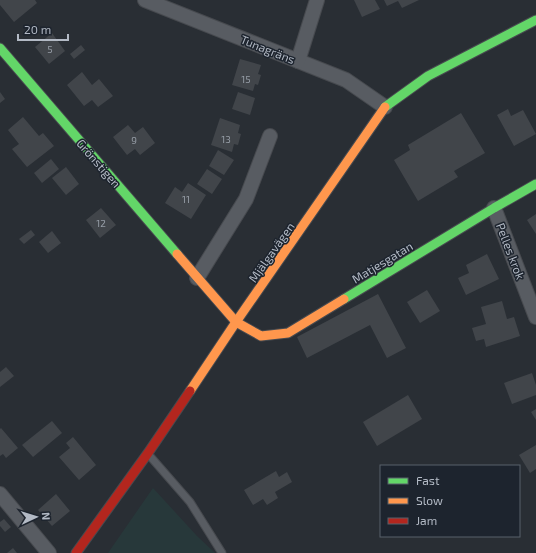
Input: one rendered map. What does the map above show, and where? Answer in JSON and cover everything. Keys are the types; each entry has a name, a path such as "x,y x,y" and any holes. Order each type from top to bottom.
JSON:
{"street":[{"name":"Tunagräns","path":"145,0 346,80 385,107"},
{"path":"298,61 317,0"},
{"name":"Mjälgavägen","path":"76,553 148,453 236,322 385,107 428,76 536,20"},
{"name":"Grönstigen","path":"0,48 236,322"},
{"path":"197,278 246,199 270,136"},
{"name":"Matjesgatan","path":"236,322 261,336 288,333 536,184"},
{"name":"Pelles krok","path":"494,208 536,317"},
{"path":"0,494 49,553"}],"lane":[{"path":"148,453 190,502 222,553"}],"shaded area":[{"path":"153,488 197,536 215,553 108,553"}],"building":[{"path":"0,0 35,0 37,3 14,22 0,5"},
{"path":"354,0 375,0 380,9 362,17"},
{"path":"384,0 419,0 402,8 398,1 387,6"},
{"path":"52,33 65,51 49,64 35,47"},
{"path":"81,45 85,50 74,59 70,54"},
{"path":"240,59 261,65 258,74 261,75 258,85 255,84 253,91 232,85"},
{"path":"82,72 92,85 99,79 113,96 98,107 92,100 84,106 67,85"},
{"path":"0,92 5,99 0,103"},
{"path":"238,92 255,98 250,115 232,109"},
{"path":"508,109 511,116 523,110 536,134 514,146 497,115"},
{"path":"461,113 485,153 454,171 458,177 418,201 394,160 410,150 408,145"},
{"path":"23,117 39,136 43,133 54,146 27,167 12,149 19,144 8,130"},
{"path":"220,118 240,125 238,133 241,134 238,145 234,144 232,152 211,145"},
{"path":"128,125 135,133 143,127 155,143 140,155 135,149 127,155 113,137"},
{"path":"218,150 234,160 224,175 209,166"},
{"path":"51,159 59,169 42,183 34,173"},
{"path":"66,167 79,184 66,195 52,178"},
{"path":"207,169 222,179 212,194 197,184"},
{"path":"188,183 206,195 191,219 165,203 175,187 182,192"},
{"path":"101,208 116,225 100,238 86,220"},
{"path":"536,214 536,234 527,220"},
{"path":"31,230 35,235 24,244 19,239"},
{"path":"52,231 61,243 48,253 39,242"},
{"path":"487,254 499,279 466,295 458,278 469,273 466,265"},
{"path":"427,290 440,311 420,323 407,302"},
{"path":"378,294 406,348 387,358 370,325 307,358 297,337"},
{"path":"502,301 507,319 514,317 520,336 486,347 484,339 476,341 472,328 486,324 481,307"},
{"path":"6,367 14,376 0,387 0,372"},
{"path":"532,373 536,385 536,395 512,404 504,383"},
{"path":"408,395 422,419 377,446 363,422"},
{"path":"536,409 536,420 531,412"},
{"path":"52,421 62,433 33,457 22,445"},
{"path":"1,428 18,448 6,458 3,454 0,456"},
{"path":"73,437 96,465 79,480 59,457 70,448 66,443"},
{"path":"536,445 536,469 530,473 519,455"},
{"path":"276,471 279,477 287,472 292,482 275,492 278,498 267,505 263,499 253,505 244,490"},
{"path":"56,494 70,511 52,526 38,510"},
{"path":"4,519 11,527 5,532 0,526 0,522"},
{"path":"13,548 17,553 7,553"}],"traffic: fast":[{"path":"385,107 428,76 536,20"},
{"path":"0,48 177,254"},
{"path":"344,299 536,184"}],"traffic: slow":[{"path":"190,391 385,107"},
{"path":"177,254 236,322 261,336 288,333 344,299"}],"traffic: jam":[{"path":"76,553 148,453 190,391"}]}
